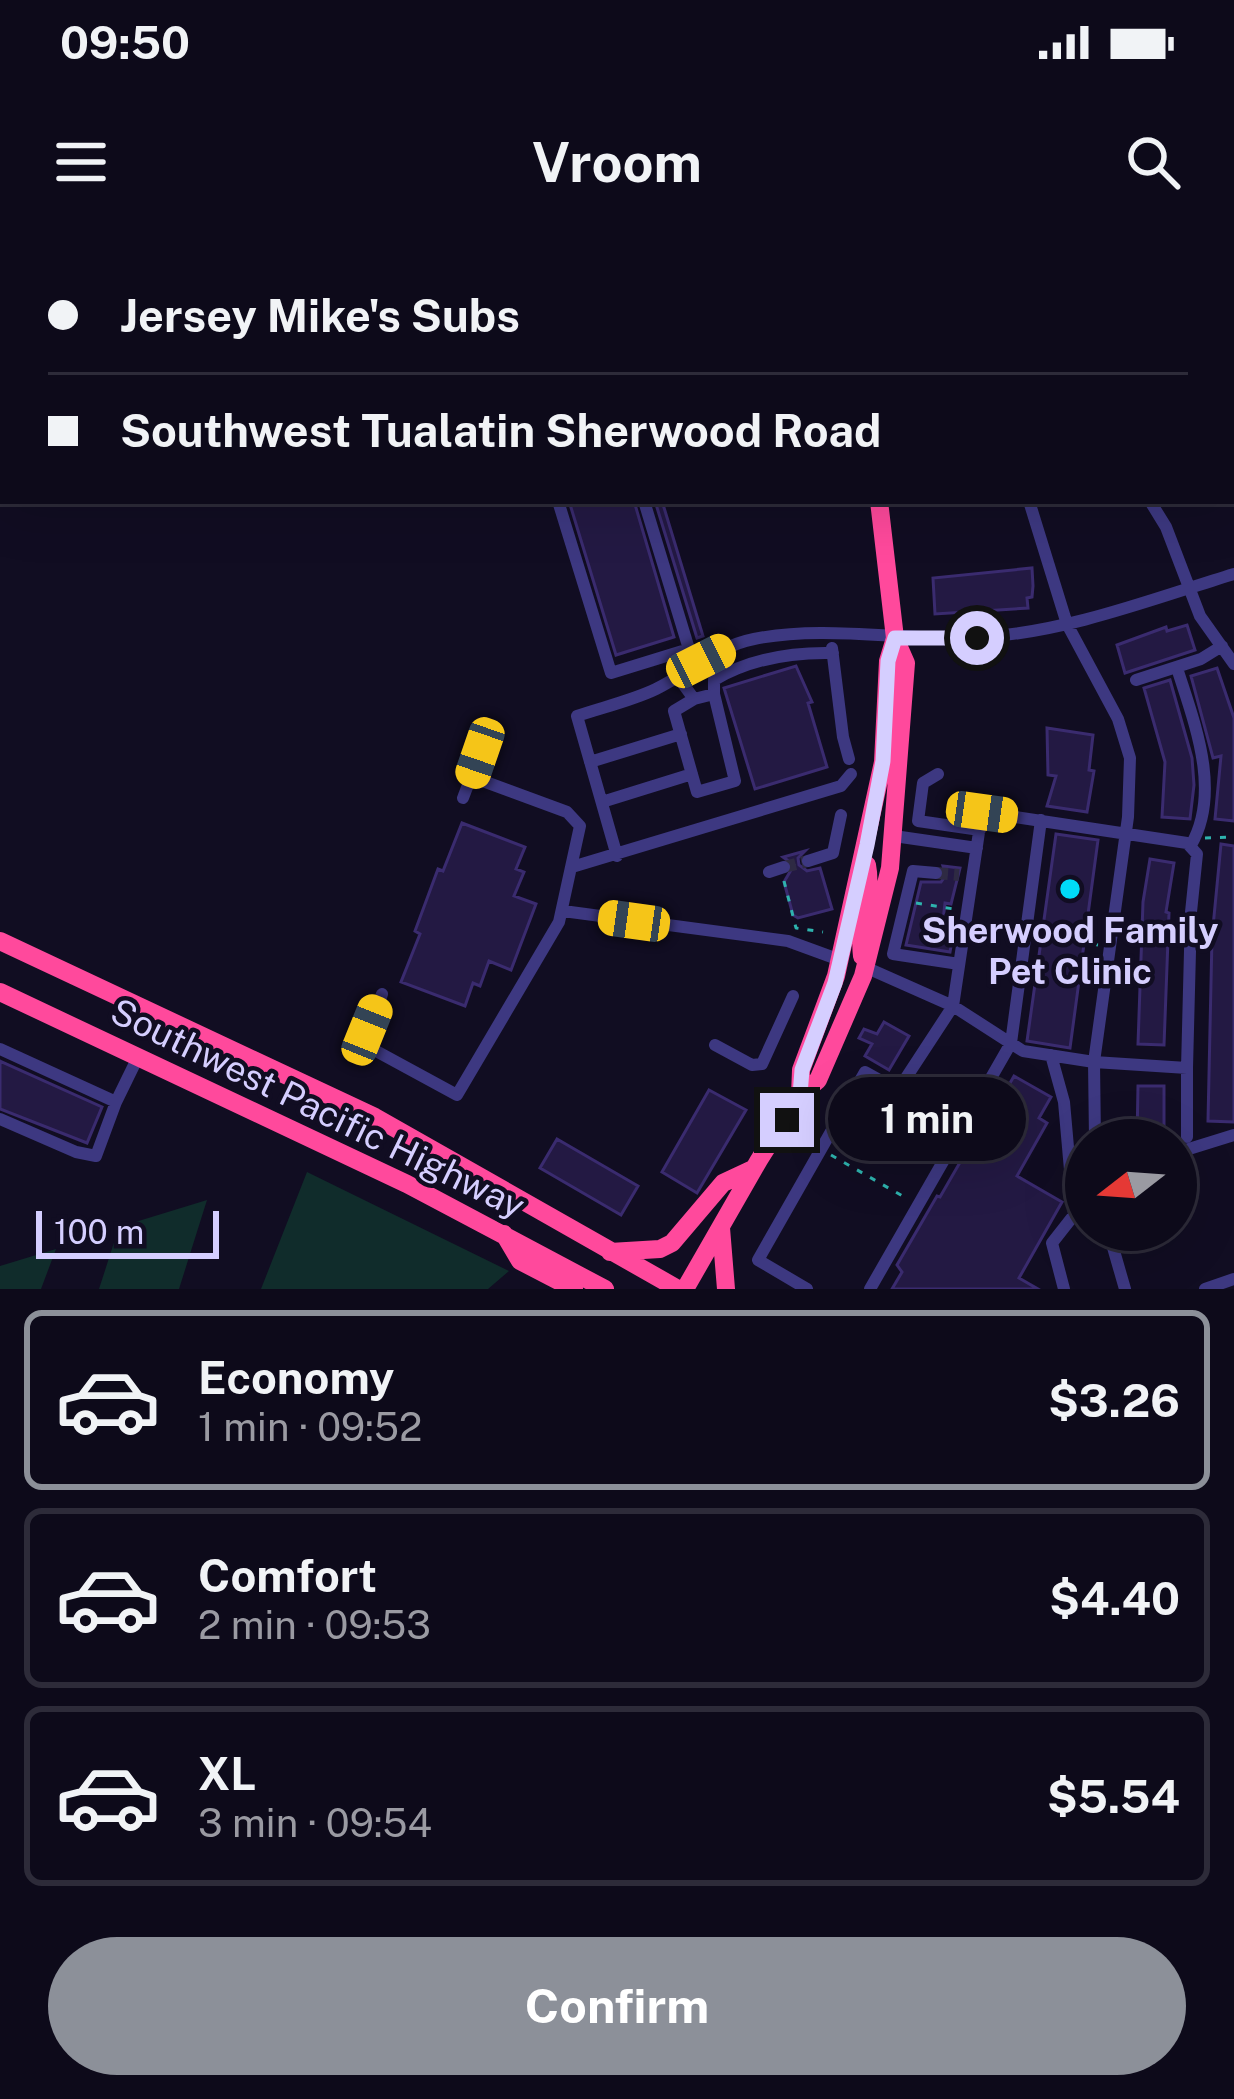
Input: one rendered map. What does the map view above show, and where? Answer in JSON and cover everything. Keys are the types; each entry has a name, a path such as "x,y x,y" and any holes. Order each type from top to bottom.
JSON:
{"highway":[{"path":"681,1289 800,1095 818,1080 866,967 894,836 906,663 895,638 879,504"},
{"path":"800,1095 802,1070 840,960 864,855 883,761 888,661 895,638"},
{"path":"864,855 869,890 860,942 866,967"},
{"name":"Southwest Pacific Highway","path":"0,941 375,1118 681,1289"},
{"name":"Southwest Pacific Highway","path":"0,992 407,1184 604,1289"},
{"path":"610,1252 660,1249 672,1243 723,1183 753,1169"},
{"path":"721,1226 726,1289"},
{"path":"504,1234 520,1261 574,1289"}],"street":[{"path":"560,504 611,673 689,650 645,504"},
{"path":"1030,504 1067,624 1128,745 1131,784 1094,1062 1095,1119"},
{"path":"1152,504 1166,527 1200,616 1234,664"},
{"path":"617,856 577,716 650,692 713,655 750,640 790,634 996,636 1067,624 1234,574"},
{"path":"572,867 841,786 850,767 842,737 831,635"},
{"path":"1136,680 1177,668 1222,646"},
{"path":"714,694 694,698 674,711 697,792 735,781 714,680 789,654 833,653"},
{"path":"1177,668 1202,752 1203,802 1195,840 1198,863 1191,912 1187,1119"},
{"path":"678,676 694,698"},
{"path":"590,762 681,734"},
{"path":"463,798 480,753"},
{"path":"602,802 692,774"},
{"path":"938,774 923,783 918,821 980,830"},
{"path":"382,994 365,1045 457,1095 563,911 580,837 575,818 472,777"},
{"path":"808,1289 758,1260 865,1072 892,1088 900,1087 952,1006 967,911 966,876 977,848 982,812 1108,829 1125,836 1195,840"},
{"path":"808,861 833,853 842,815"},
{"path":"870,1289 1011,1043 1041,820"},
{"path":"894,836 977,848"},
{"path":"936,873 914,871 893,954 959,964"},
{"path":"563,911 788,941 840,960"},
{"path":"866,967 952,1006 1023,1051 1094,1062 1187,1068"},
{"path":"715,1045 752,1065 761,1064 793,996"},
{"path":"0,1049 116,1102"},
{"path":"1051,1055 1064,1102 1074,1215 1052,1243 1064,1289"},
{"path":"0,1119 96,1156 138,1057"},
{"path":"1197,1146 1234,1135"},
{"path":"1114,1251 1125,1289"},
{"path":"1205,1289 1234,1280"}],"path":[{"path":"1195,840 1234,837"},
{"path":"778,869 796,928 824,932"},
{"path":"908,902 975,913 973,927 1109,947"},
{"path":"799,1136 918,1205"}],"green space":[{"path":"307,1172 509,1271 488,1289 261,1289"},
{"path":"207,1200 179,1289 99,1289 119,1227"},
{"path":"56,1249 41,1289 0,1289 0,1266"}],"building":[{"path":"570,504 635,504 674,637 616,655"},
{"path":"656,504 663,504 703,636 697,638"},
{"path":"1032,568 1028,608 935,614 933,578"},
{"path":"1187,625 1195,650 1125,673 1117,645 1166,627 1167,631"},
{"path":"796,666 812,702 808,703 827,767 755,789 724,688"},
{"path":"1217,668 1234,718 1234,821 1215,819 1221,756 1213,758 1191,676"},
{"path":"1170,680 1192,758 1190,819 1162,817 1165,762 1144,688"},
{"path":"1047,728 1093,735 1089,770 1094,771 1087,812 1047,806 1056,776 1048,775"},
{"path":"462,823 525,847 516,869 524,872 514,896 536,904 511,970 489,961 480,986 473,983 465,1006 401,982 438,869 443,871"},
{"path":"1056,834 1098,840 1070,1048 1027,1041"},
{"path":"1221,844 1234,846 1234,1122 1208,1121 1212,937"},
{"path":"805,851 798,858 799,865 807,871 820,868 832,909 798,918 784,882 794,865 783,857"},
{"path":"1150,859 1174,863 1166,912 1164,1045 1138,1044 1143,902"},
{"path":"943,866 960,868 951,904 945,903 942,929 954,930 950,952 906,945 921,882 941,882 946,875"},
{"path":"884,1022 909,1036 889,1070 865,1056 872,1044 859,1038 864,1029 877,1034"},
{"path":"0,1061 102,1107 87,1143 0,1109"},
{"path":"1014,1076 1051,1097 1039,1118 1047,1123 1017,1176 1062,1202 1019,1278 1038,1289 892,1289 902,1272 897,1265 937,1196 966,1152 970,1154"},
{"path":"1138,1086 1164,1086 1164,1119 1137,1119"},
{"path":"709,1090 746,1110 697,1193 662,1172"},
{"path":"557,1139 638,1186 621,1215 540,1168"}],"tunnel":[{"path":"784,867 808,861"},
{"path":"936,873 959,875"}],"place":[{"name":"Sherwood Family Pet Clinic","path":"1070,889"}],"route":[{"path":"787,1120 800,1095 802,1070 835,983 867,845 883,761 888,661 895,638 977,638"}]}
